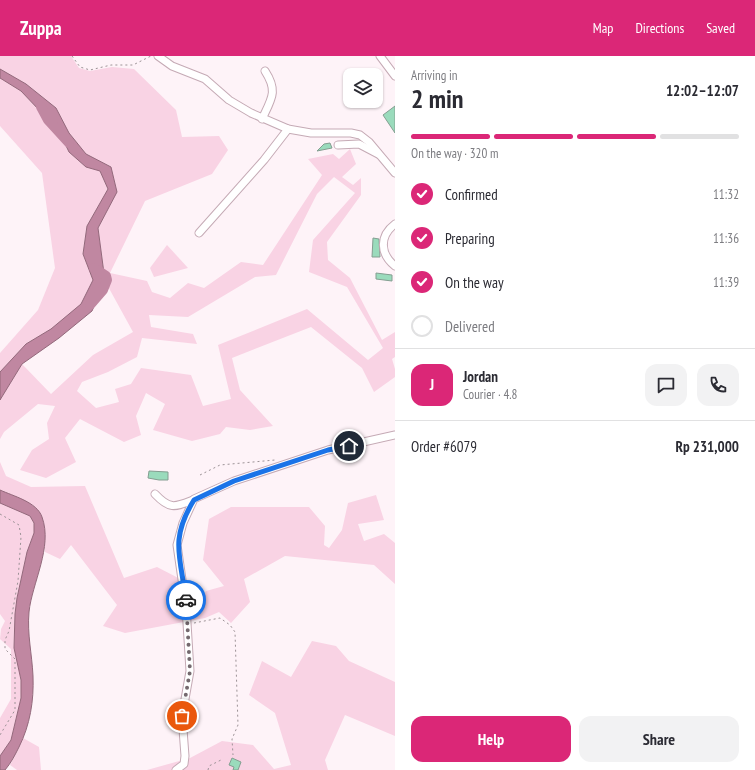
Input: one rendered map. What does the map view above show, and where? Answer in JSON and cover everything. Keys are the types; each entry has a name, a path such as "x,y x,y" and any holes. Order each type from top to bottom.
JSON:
{"street":[{"path":"158,56 172,66 205,79 229,100 262,119 288,129 311,133 351,133 360,135 369,142 395,173"},
{"path":"380,56 395,76"},
{"path":"262,119 273,90 271,81 265,70"},
{"path":"199,233 260,164 288,129"},
{"path":"338,145 359,144 378,154"},
{"path":"395,224 386,232 384,236 383,248 386,256 395,266"},
{"path":"155,494 170,506 176,506 194,500 234,481 328,450 395,435"},
{"path":"176,770 184,764 185,756 182,716 190,671 184,585 177,545 183,522 194,500"}],"path":[{"path":"72,56 80,67 90,70 111,65 133,65 151,56"},
{"path":"200,474 220,465 278,460"},
{"path":"0,514 19,525 21,537 18,581 9,631 5,640 4,649 15,659 15,710 0,735"},
{"path":"187,624 220,618 230,625 235,632 238,725 232,739 233,755"},
{"path":"208,770 209,766 224,759"}],"shaded area":[{"path":"0,56 71,56 79,68 90,71 112,67 134,69 176,110 182,137 219,136 228,150 212,174 145,201 110,273 147,281 152,292 170,298 188,283 204,288 241,262 263,265 322,175 308,159 333,154 339,159 350,149 356,164 342,177 353,185 361,178 361,195 327,242 328,260 350,278 382,340 395,332 395,357 392,359 395,369 395,377 374,392 362,368 311,327 232,358 240,390 273,426 250,430 226,427 220,434 192,441 153,430 165,404 146,393 136,416 141,435 124,442 80,419 65,438 76,462 46,478 20,470 32,450 49,439 47,423 55,406 38,404 4,432 0,439 0,400 22,364 51,394 93,355 133,332 105,281 98,228 117,192 111,167 86,154 69,133 56,108 26,84 0,69","holes":["334,177 355,193 313,240 309,272 347,287 383,348 368,360 307,309 218,345 231,399 203,406 191,375 141,368 131,384 115,389 119,402 96,408 77,391 82,382 108,372 137,357 142,338 197,344 193,334 151,327 149,315 188,317 255,277 276,275 317,194"]},
{"path":"0,69 26,84 56,108 69,133 86,154 111,167 117,192 98,228 105,281 92,311 59,338 22,364 0,400 0,372 26,344 51,329 81,304 93,280 83,254 87,226 108,189 100,171 86,167 69,152 59,131 21,91 0,78"},
{"path":"0,78 21,91 59,131 69,152 86,167 100,171 108,189 87,226 83,254 94,280 82,304 51,329 26,344 0,372 0,353 38,310 55,268 42,173 0,126"},
{"path":"167,245 188,268 154,277 150,268"},
{"path":"0,462 6,476 31,487 85,486 124,578 157,567 186,582 189,610 199,606 206,591 224,586 203,560 209,519 231,507 309,507 325,526 324,545 329,548 342,530 348,503 376,495 384,520 358,524 364,541 384,534 395,543 395,584 374,565 285,556 244,579 250,602 231,623 219,612 205,618 125,633 103,626 117,605 71,545 60,559 45,552 42,517 35,507 0,490"},
{"path":"0,490 24,500 35,507 42,517 45,529 44,553 29,612 33,695 29,721 23,739 13,759 5,770 0,770 0,756 11,740 21,698 21,680 14,648 15,614 27,552 34,533 34,523 30,516 0,503"},
{"path":"0,503 30,516 34,523 34,533 27,552 15,614 14,648 21,680 21,698 11,740 0,756 0,718 11,699 11,649 0,639 1,629 5,621 0,614"},
{"path":"312,641 336,646 349,661 395,682 395,736 345,715 325,760 328,770 147,770 190,758 222,741 253,745 274,769 291,765 275,713 249,695 262,661 291,677"},
{"path":"23,738 39,747 41,770 17,770 10,765"}],"building":[{"path":"395,106 395,133 383,115"},
{"path":"330,143 332,148 317,151 324,144"},
{"path":"373,238 379,239 380,257 372,257"},
{"path":"376,273 392,275 392,281 376,279"},
{"path":"149,471 168,472 168,480 148,478"},
{"path":"232,758 241,762 238,770 233,770 234,767 229,765"}],"waterway":[{"path":"41,107 48,120 69,143"},
{"path":"90,305 103,290 107,280 106,276 94,268"}],"way so far":[{"path":"182,716 190,671 186,600"}],"route":[{"path":"186,600 177,545 188,508 194,500 202,494 234,481 328,450 349,446"}]}
